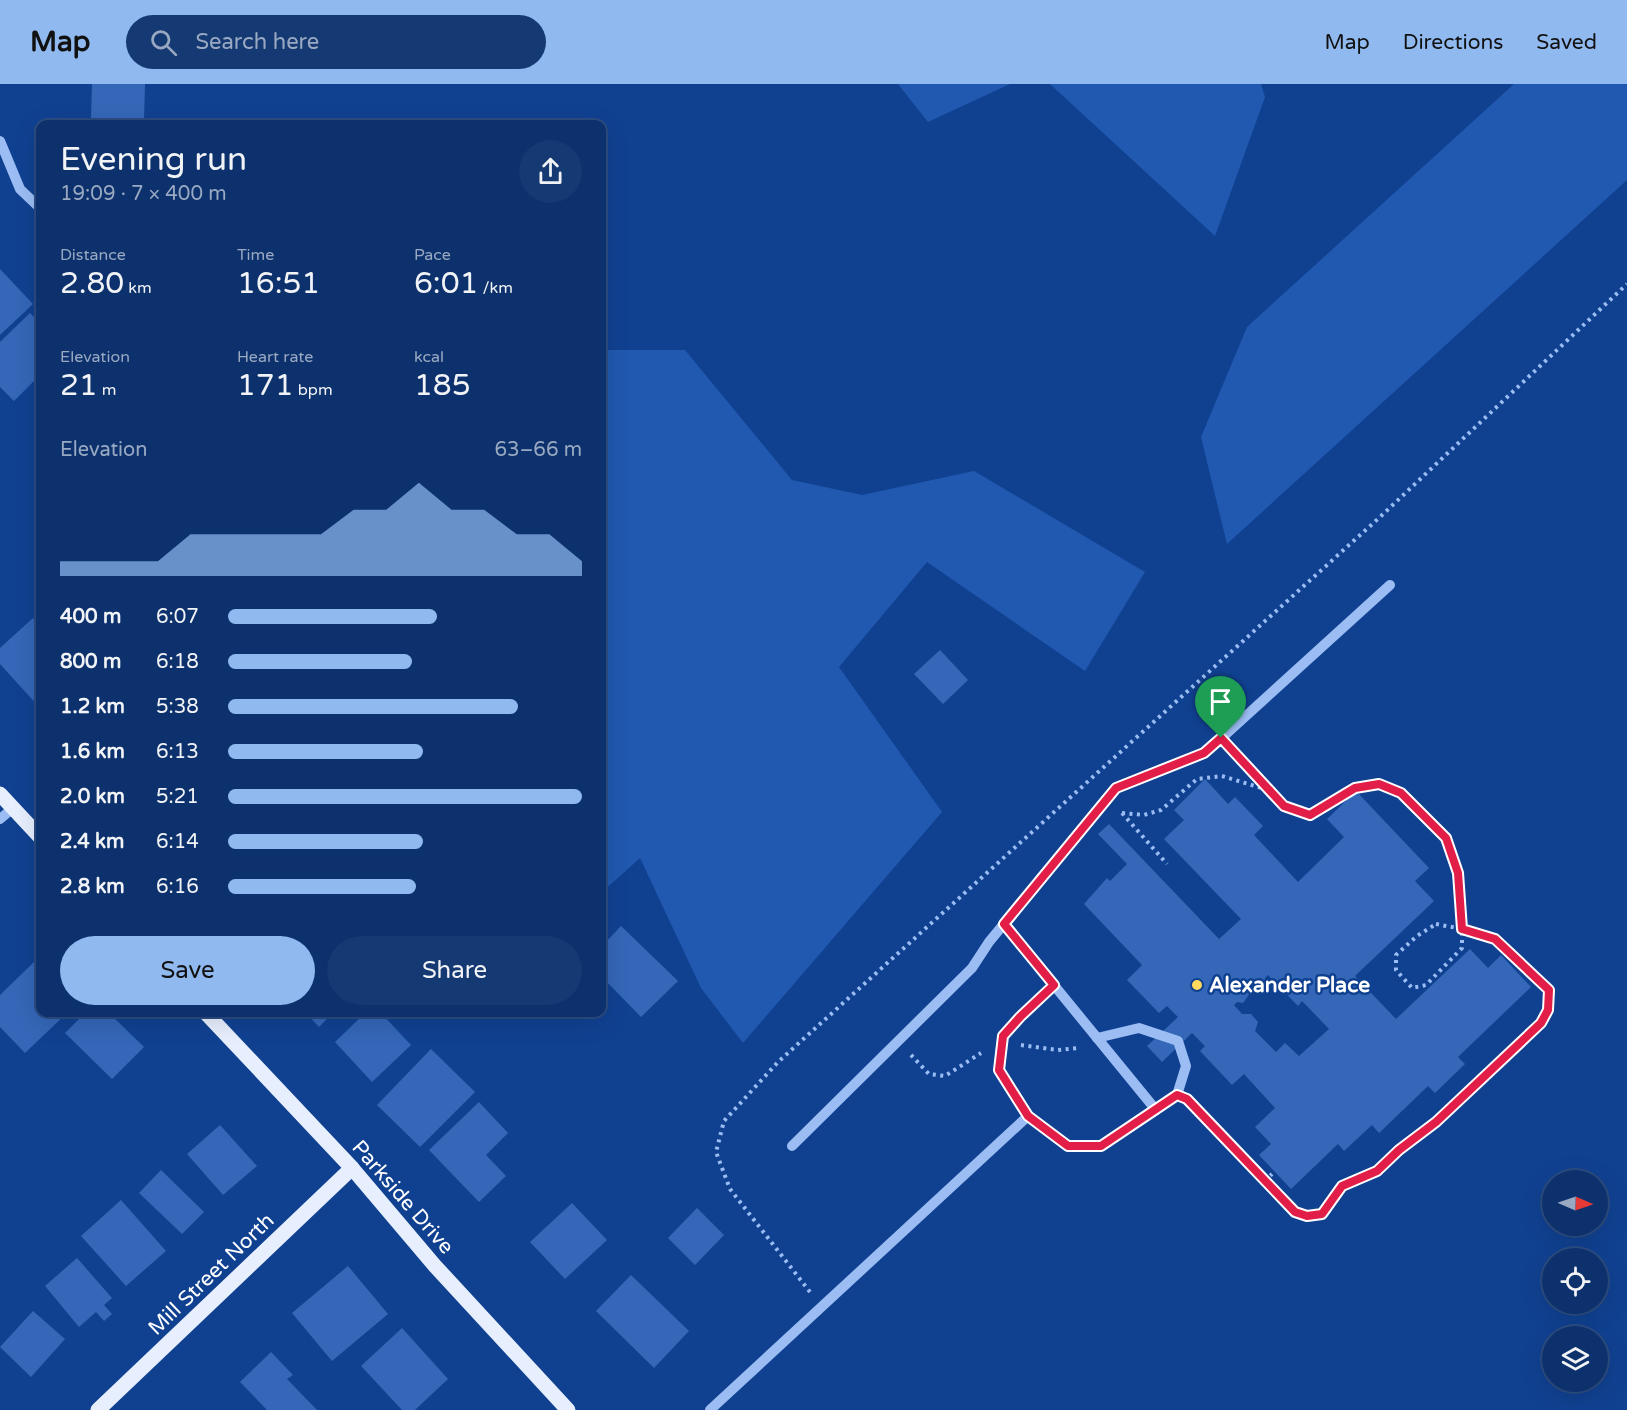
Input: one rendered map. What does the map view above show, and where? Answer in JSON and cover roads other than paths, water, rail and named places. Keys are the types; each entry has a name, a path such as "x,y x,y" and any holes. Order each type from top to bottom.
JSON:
{"main road":[{"path":"0,794 36,833"},
{"name":"Parkside Drive","path":"211,1017 352,1168 435,1266 568,1410"},
{"name":"Mill Street North","path":"98,1410 352,1168"}],"street":[{"path":"0,141 20,189 36,204"},
{"path":"792,1146 972,968 1004,924 1116,788 1204,753 1390,585"},
{"path":"0,819 13,808"},
{"path":"1004,924 1156,1110"},
{"path":"1054,985 1003,1036 999,1070 1028,1116 1068,1146 1101,1146 1156,1110 1177,1095 1186,1066 1178,1041 1139,1028 1097,1038"},
{"path":"710,1410 1028,1116"}],"place":[{"name":"Alexander Place","path":"1197,985"}]}
